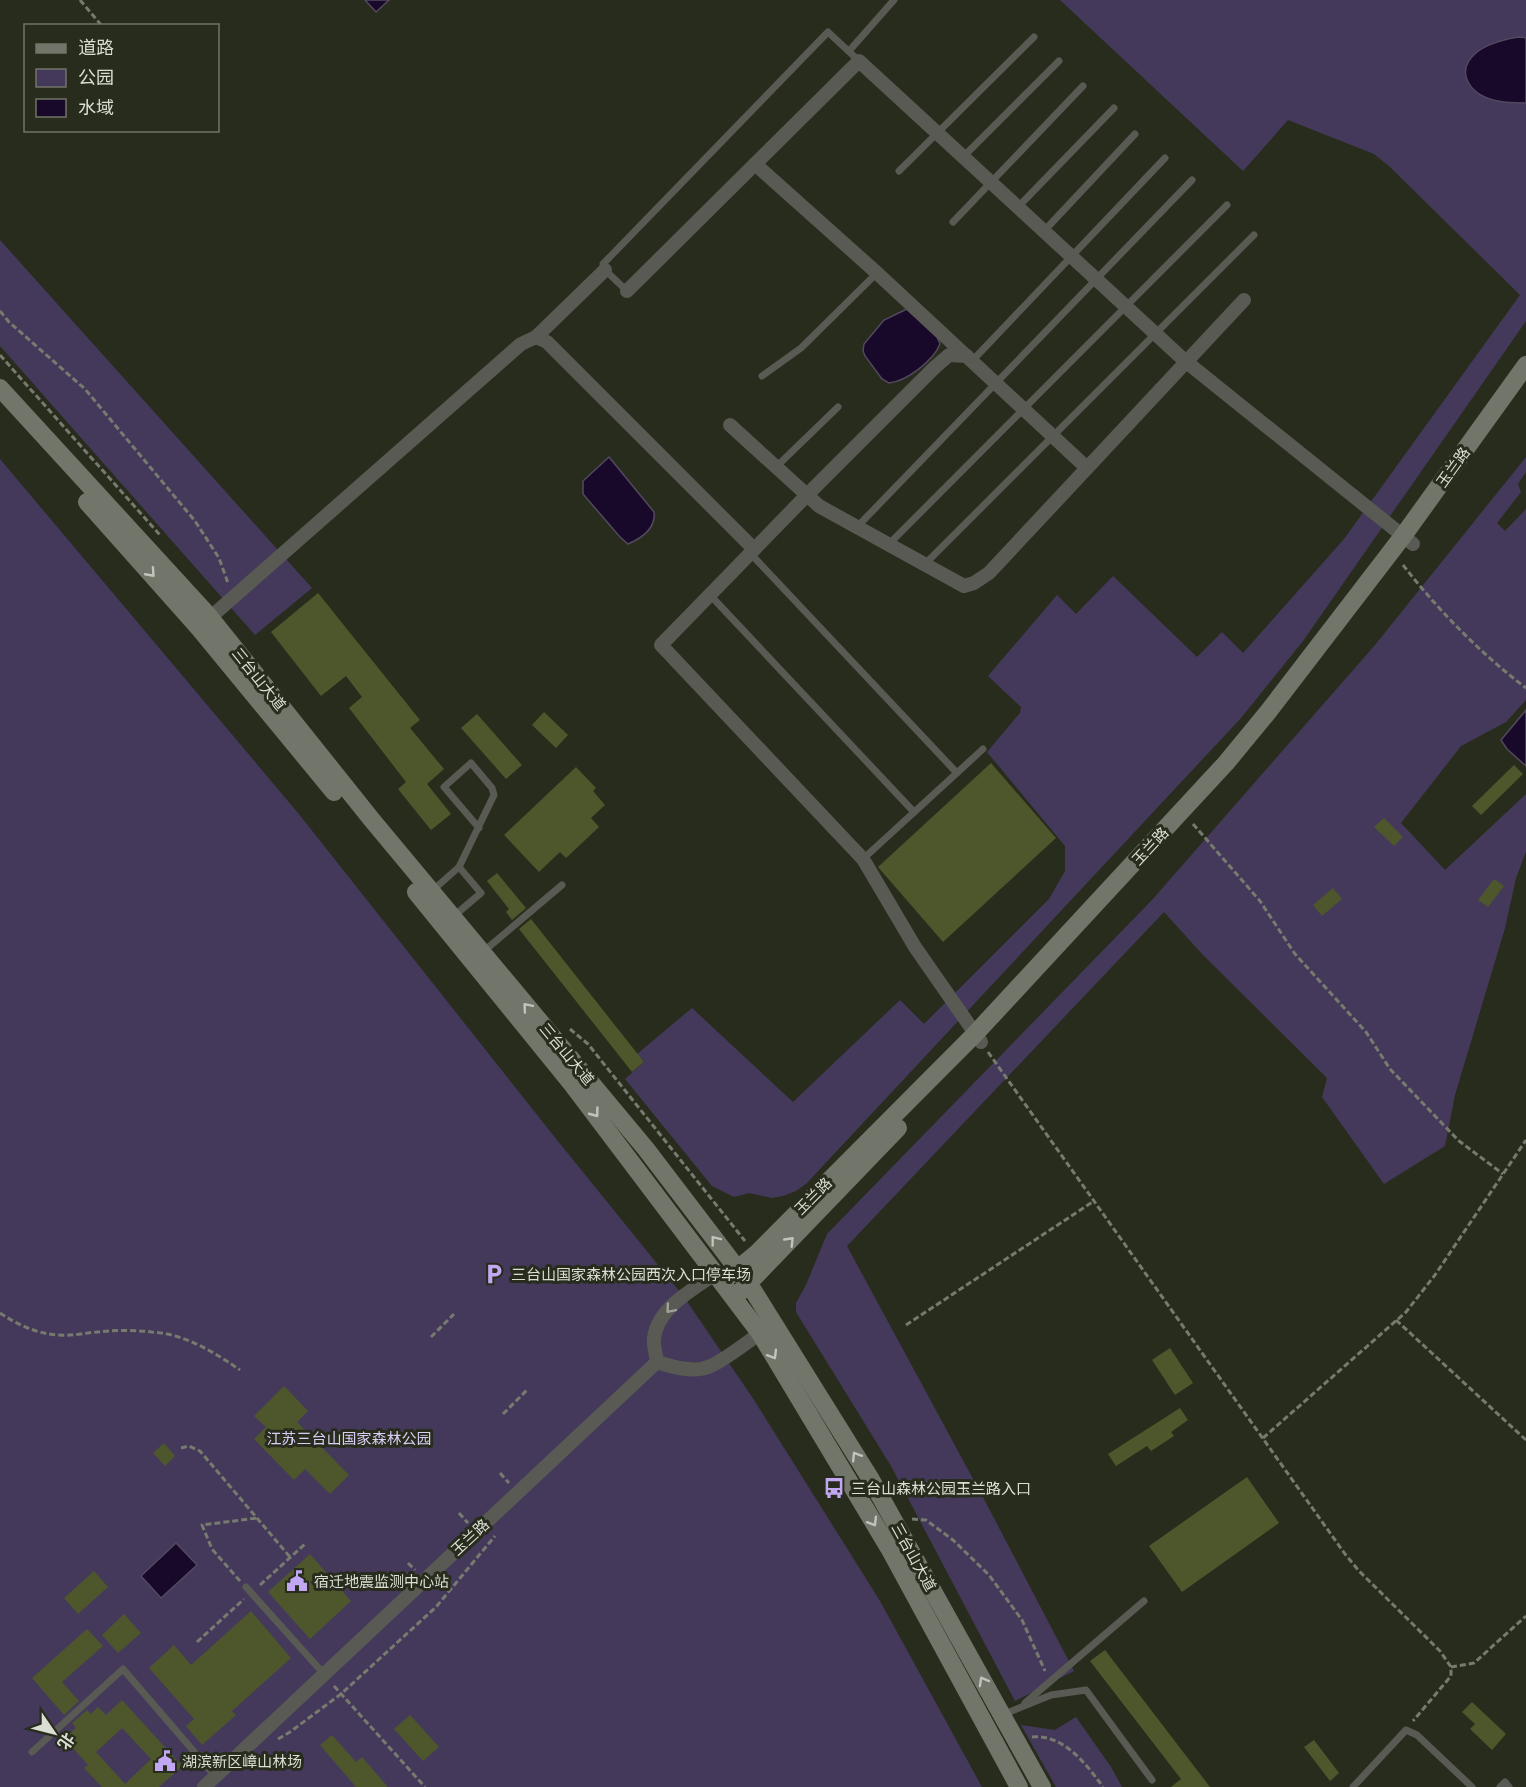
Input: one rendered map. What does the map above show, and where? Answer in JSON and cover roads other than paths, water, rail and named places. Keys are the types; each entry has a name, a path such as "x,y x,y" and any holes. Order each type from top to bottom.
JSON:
{"main road":[{"name":"玉兰路","path":"735,1298 743,1277 1189,820 1270,729 1400,561 1408,540 1526,365"},
{"name":"玉兰路","path":"978,1038 1226,763 1408,540 1526,386"},
{"name":"三台山大道","path":"0,388 211,617 453,917 478,957 646,1149 743,1277 870,1478 1010,1712 1016,1739 1042,1787"},
{"name":"三台山大道","path":"0,404 211,617 478,957 735,1298 760,1333 889,1548 1019,1787"},
{"name":"玉兰路","path":"719,1277 743,1277"}],"street":[{"path":"627,291 755,164 854,56 1186,362 1408,540"},
{"path":"755,164 877,273 1087,468"},
{"path":"211,617 521,344 536,337 605,270"},
{"path":"730,425 819,506 964,586 974,583 989,573 1244,300"},
{"path":"536,337 547,342 752,551"},
{"path":"969,358 949,355 807,495 661,645 862,859 915,947 978,1038"},
{"name":"玉兰路","path":"204,1787 657,1362 654,1338 660,1322 672,1304 719,1277"},
{"path":"657,1362 672,1367 696,1369 709,1367 760,1333"}],"lane":[{"path":"627,291 605,270 603,264 828,32 854,56 894,0"},
{"path":"899,171 1034,37"},
{"path":"963,157 1059,61"},
{"path":"953,222 1083,86"},
{"path":"1018,207 1114,108"},
{"path":"1044,231 1135,134"},
{"path":"969,358 1072,256 1165,158"},
{"path":"857,527 1192,180"},
{"path":"889,544 1227,205"},
{"path":"924,564 1254,236"},
{"path":"762,376 801,348 877,273"},
{"path":"776,467 838,407"},
{"path":"752,551 957,773"},
{"path":"710,595 914,812"},
{"path":"862,859 983,749"},
{"path":"431,891 459,867 479,828 494,795 492,788 471,763 444,787 479,828"},
{"path":"453,917 481,893 459,867"},
{"path":"478,957 562,885"},
{"path":"246,1587 324,1674"},
{"path":"1010,1712 1144,1601"},
{"path":"32,1752 123,1669 215,1776"},
{"path":"1010,1712 1051,1695 1086,1690 1152,1780"},
{"path":"1353,1787 1406,1730 1417,1735 1472,1787"},
{"path":"1500,1787 1505,1782 1509,1787"}],"water":[{"path":"365,0 389,0 376,12"},
{"path":"1521,37 1526,38 1526,103 1497,101 1484,97 1471,87 1467,80 1466,67 1477,52 1486,46"},
{"path":"907,309 937,337 940,344 932,357 919,369 904,378 889,383 882,379 865,356 864,344 884,320"},
{"path":"609,457 654,512 653,523 647,532 628,544 583,494 583,481"},
{"path":"1526,710 1526,766 1507,749 1501,740"},
{"path":"176,1543 197,1565 161,1598 141,1576"}],"place":[{"name":"三台山国家森林公园西次入口停车场","path":"494,1274"},
{"name":"三台山森林公园玉兰路入口","path":"834,1488"},
{"name":"宿迁地震监测中心站","path":"297,1581"},
{"name":"湖滨新区嶂山林场","path":"165,1761"}],"park label":[{"name":"江苏三台山国家森林公园","path":"349,1438"}]}
